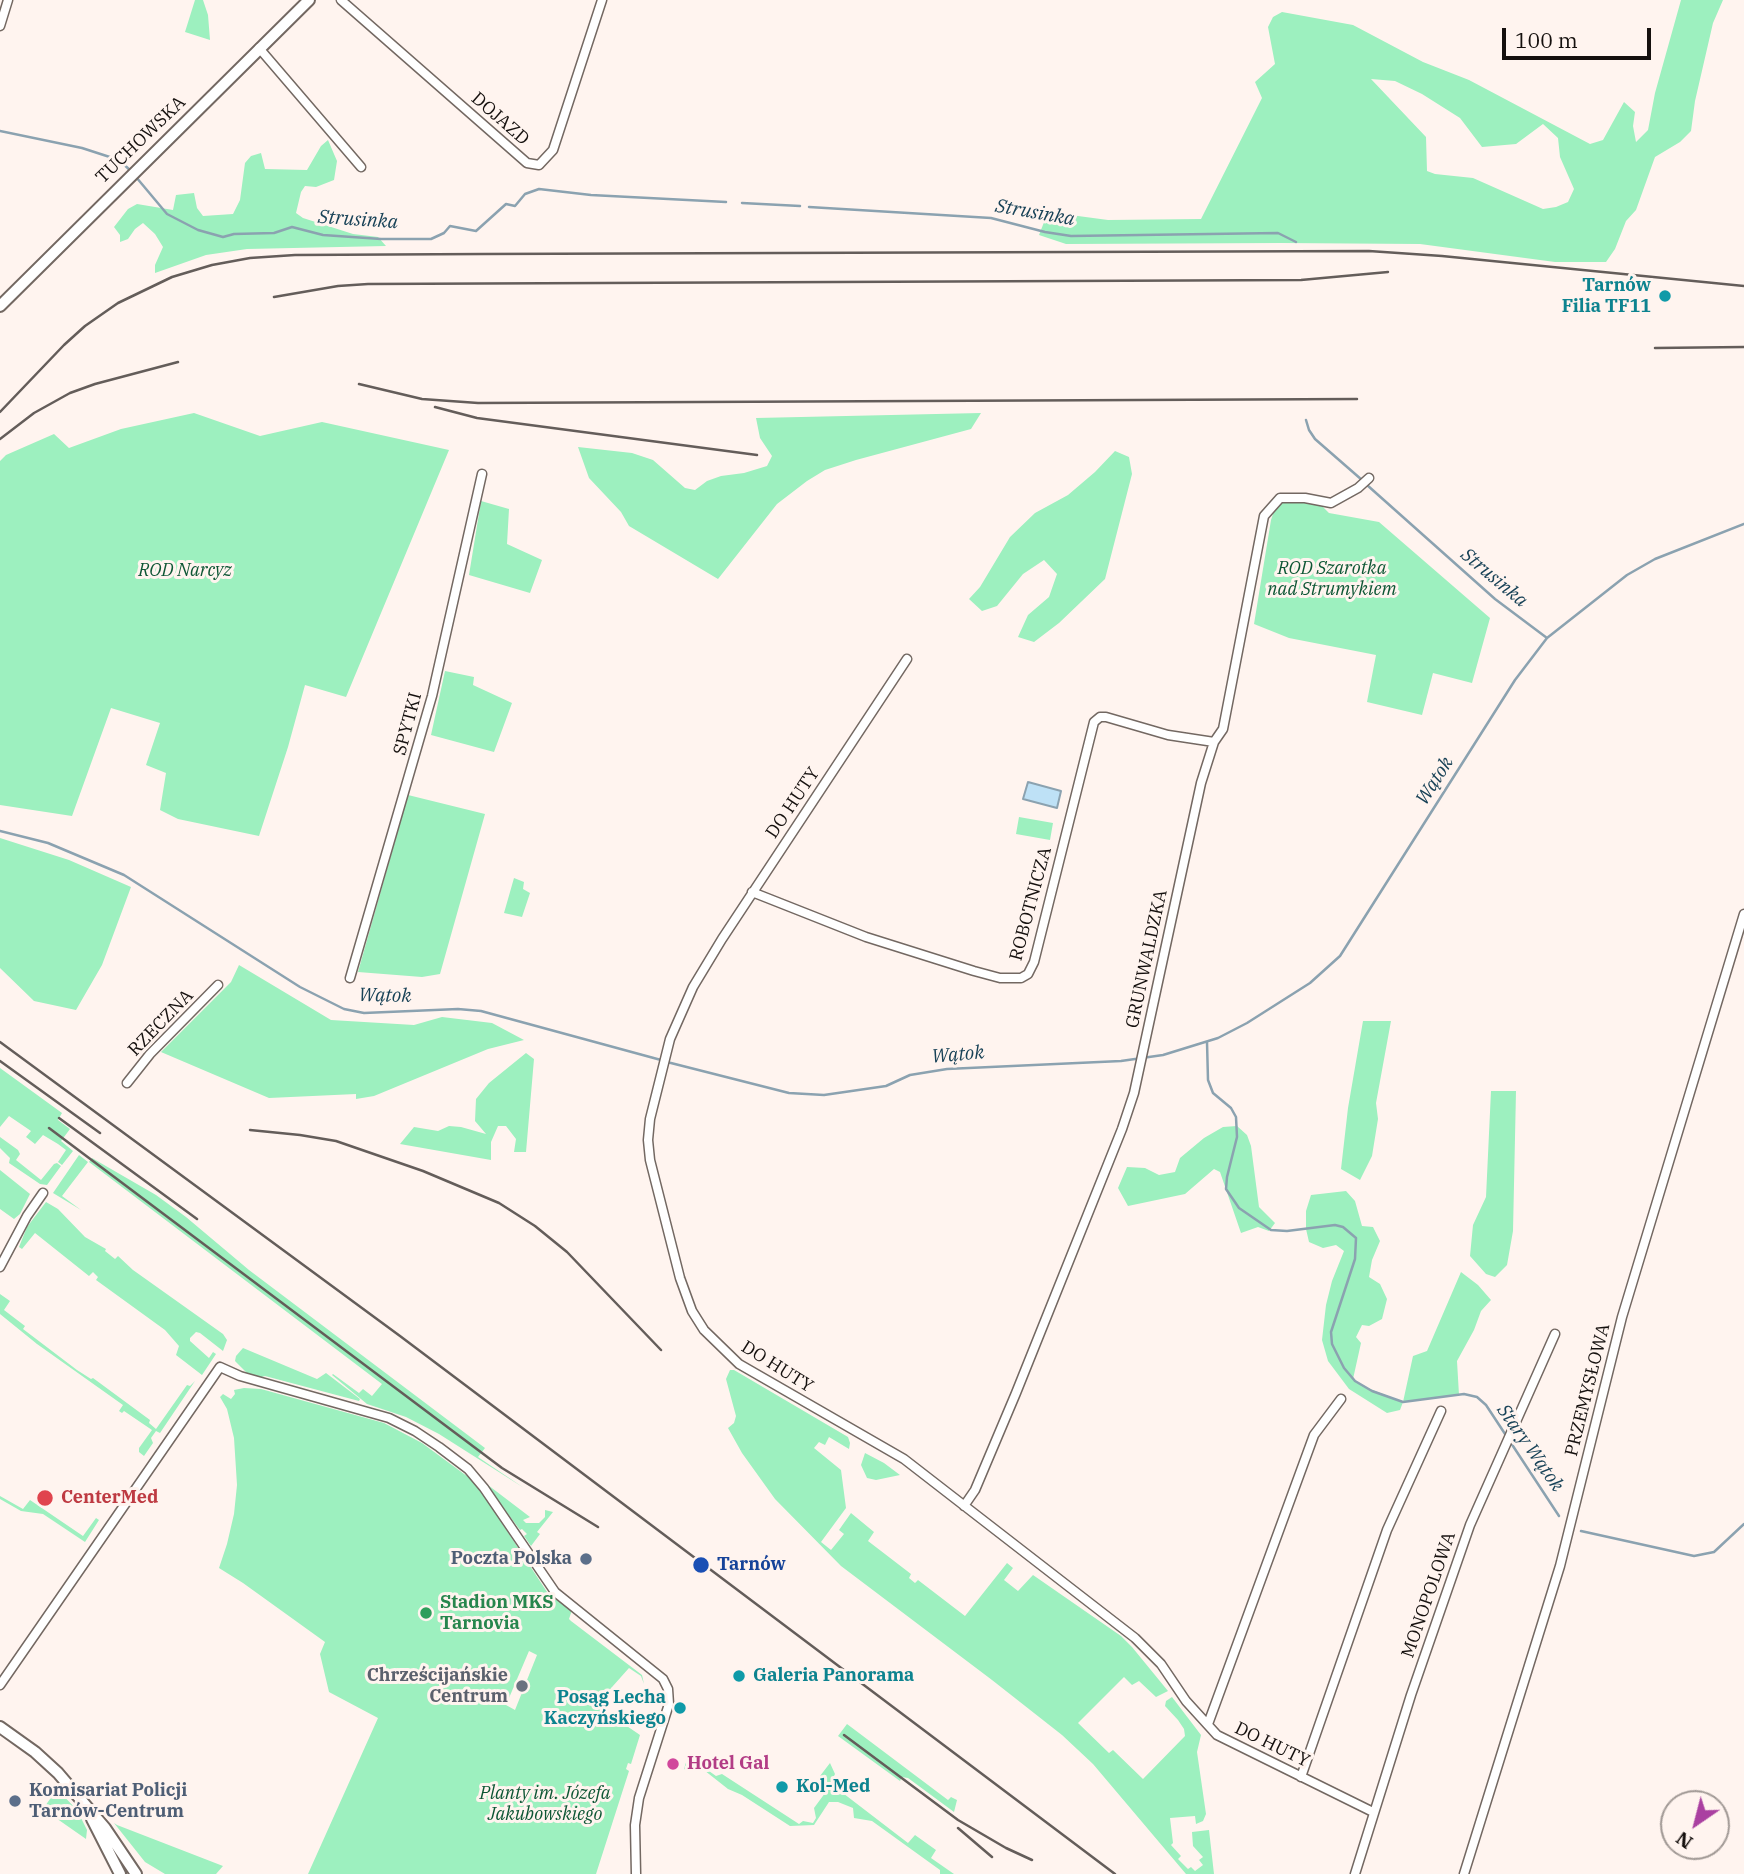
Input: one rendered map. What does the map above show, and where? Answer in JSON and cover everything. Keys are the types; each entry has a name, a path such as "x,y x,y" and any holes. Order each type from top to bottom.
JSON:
{"street":[{"path":"0,26 8,0"},
{"name":"TUCHOWSKA","path":"0,306 309,0"},
{"name":"DOJAZD","path":"341,0 527,163 538,165 553,150 602,0"},
{"path":"259,48 361,167"},
{"name":"SPYTKI","path":"350,978 432,696 482,474"},
{"name":"GRUNWALDZKA","path":"964,1506 975,1490 1016,1393 1122,1129 1146,1045 1201,783 1214,742 1223,729 1264,516 1280,498 1305,498 1331,503 1366,481"},
{"name":"DO HUTY","path":"907,659 752,892 693,987 670,1039 650,1119 650,1160 682,1285 692,1311 704,1330 738,1364 904,1459 1135,1637 1161,1664 1186,1701 1217,1735 1373,1812"},
{"name":"ROBOTNICZA","path":"752,892 866,937 962,967 1000,978 1024,977 1034,961 1094,722 1100,717 1106,717 1168,735 1214,742"},
{"name":"PRZEMYSŁOWA","path":"1464,1874 1560,1566 1622,1317 1744,914"},
{"name":"RZECZNA","path":"127,1083 150,1054 218,985"},
{"path":"0,1267 27,1216 43,1193"},
{"name":"MONOPOLOWA","path":"1355,1874 1410,1695 1470,1525 1555,1334"},
{"path":"0,1685 220,1367 240,1376 369,1412 415,1431 473,1475 547,1583 663,1679 669,1692 665,1718 639,1798 635,1825 636,1874"},
{"path":"1208,1724 1314,1435 1342,1399"},
{"path":"1301,1777 1387,1530 1441,1410"},
{"path":"0,1727 47,1762 106,1828 136,1874"},
{"path":"89,1809 120,1874"}],"green space":[{"path":"195,0 203,0 208,15 210,40 185,32"},
{"path":"1681,0 1723,0 1713,23 1691,131 1680,142 1655,157 1636,210 1626,221 1615,249 1606,262 1555,262 1420,244 1066,244 1039,235 1048,212 1108,220 1201,219 1262,98 1255,82 1275,64 1268,27 1273,17 1282,12 1353,25 1423,62 1469,80 1590,144 1603,140 1624,102 1635,112 1633,126 1636,142 1648,130 1655,93","holes":["1371,79 1395,81 1460,118 1482,147 1516,144 1543,124 1558,138 1560,157 1574,189 1568,202 1543,209 1473,178 1427,171 1426,137"]},
{"path":"328,140 337,161 334,180 316,187 305,186 296,213 303,218 353,234 378,237 386,246 247,249 206,255 155,273 155,265 163,247 155,234 143,223 128,239 120,242 120,235 114,227 128,209 137,204 173,210 176,195 194,193 197,208 203,216 233,214 240,200 245,163 251,156 261,153 265,169 307,170 321,146"},
{"name":"ROD Narcyz","path":"194,413 260,436 322,422 449,450 346,697 305,685 259,836 178,819 160,810 166,773 146,765 160,723 111,708 72,816 0,805 0,461 6,455 54,434 69,448 121,429"},
{"path":"981,413 971,429 856,460 825,470 807,481 777,504 718,579 629,526 621,512 589,478 578,447 632,453 653,460 685,488 695,490 707,481 721,476 767,466 772,456 760,438 756,418"},
{"path":"1115,451 1129,457 1132,474 1105,579 1059,623 1034,642 1018,637 1028,615 1049,597 1057,574 1044,560 1023,574 997,606 982,611 969,599 980,587 1010,537 1035,513 1068,495"},
{"path":"481,501 509,509 507,544 542,560 530,593 469,575"},
{"name":"ROD Szarotka nad Strumykiem","path":"1304,501 1323,507 1329,513 1379,522 1490,618 1472,683 1433,673 1422,715 1367,702 1376,655 1289,638 1254,624 1275,508 1282,503"},
{"path":"445,671 474,677 473,685 512,703 494,752 431,735"},
{"path":"408,795 485,814 440,974 422,977 358,972"},
{"path":"1019,817 1053,823 1050,840 1016,834"},
{"path":"0,838 69,860 131,887 102,965 76,1010 34,1001 0,968"},
{"path":"514,878 524,882 523,889 530,893 522,917 504,913"},
{"path":"239,965 331,1020 414,1025 442,1017 492,1023 524,1040 488,1049 374,1096 356,1099 356,1094 269,1098 161,1052 231,982"},
{"path":"1363,1021 1391,1021 1376,1103 1378,1119 1372,1156 1360,1180 1341,1169"},
{"path":"526,1053 534,1059 526,1152 514,1152 516,1139 506,1126 498,1126 491,1142 491,1160 400,1144 414,1127 438,1131 449,1126 461,1127 486,1134 475,1121 476,1099 489,1083"},
{"path":"0,1068 62,1113 58,1120 70,1129 61,1141 73,1151 62,1165 58,1162 66,1150 58,1144 43,1135 35,1144 26,1137 31,1131 9,1116 0,1127"},
{"path":"1491,1091 1516,1091 1513,1231 1507,1265 1495,1277 1486,1274 1470,1256 1473,1225 1486,1197"},
{"path":"1237,1126 1247,1135 1251,1146 1259,1207 1275,1223 1269,1231 1258,1227 1241,1233 1220,1172 1214,1169 1185,1194 1128,1206 1118,1188 1127,1167 1145,1168 1159,1175 1175,1172 1180,1158 1204,1138 1223,1127"},
{"path":"0,1137 18,1150 20,1154 16,1160 41,1180 54,1164 61,1166 47,1185 40,1184 9,1163 10,1158 0,1148"},
{"path":"79,1155 88,1162 62,1196 81,1210 53,1193"},
{"path":"92,1158 156,1195 186,1217 249,1270 485,1448 478,1457 524,1488 439,1434 406,1417 367,1404 332,1375 359,1393 363,1389 372,1396 382,1384 89,1162"},
{"path":"0,1170 30,1194 20,1214 14,1219 0,1209"},
{"path":"1346,1191 1355,1201 1362,1226 1373,1227 1380,1241 1369,1277 1380,1284 1387,1299 1382,1319 1369,1326 1362,1325 1356,1337 1361,1343 1353,1379 1365,1387 1403,1402 1400,1410 1387,1413 1349,1389 1328,1361 1322,1340 1326,1305 1344,1251 1336,1245 1323,1248 1309,1242 1306,1211 1311,1195"},
{"path":"46,1202 58,1209 85,1237 106,1249 115,1259 118,1256 133,1270 223,1334 227,1340 223,1351 200,1333 196,1332 190,1338 209,1358 213,1352 216,1354 202,1375 176,1355 179,1346 165,1330 96,1280 98,1277 93,1272 89,1276 35,1233 22,1249 19,1247 27,1227"},
{"path":"1461,1272 1491,1300 1481,1311 1457,1361 1459,1395 1403,1402 1413,1356 1427,1351"},
{"path":"0,1294 10,1301 4,1310 25,1326 23,1329 150,1420 149,1423 156,1429 187,1385 190,1386 195,1381 160,1433 156,1431 151,1438 153,1443 144,1456 139,1452 139,1448 152,1430 124,1411 119,1411 123,1405 37,1344 0,1314"},
{"path":"243,1348 317,1379 326,1373 360,1399 359,1401 265,1376 258,1378 249,1375 235,1361"},
{"path":"730,1370 848,1437 849,1449 829,1437 825,1445 819,1442 814,1448 841,1470 846,1508 821,1542 831,1550 844,1534 839,1530 851,1513 874,1532 868,1541 911,1574 909,1578 915,1583 918,1580 965,1616 1007,1563 1013,1568 1004,1580 1018,1591 1033,1575 1121,1636 1132,1647 1168,1691 1156,1697 1139,1681 1132,1685 1124,1677 1078,1723 1109,1753 1113,1750 1143,1779 1185,1736 1178,1720 1165,1706 1166,1701 1172,1697 1201,1735 1197,1752 1206,1814 1203,1821 1196,1824 1195,1816 1170,1818 1171,1845 1181,1856 1178,1859 1188,1869 1191,1867 1195,1871 1203,1865 1199,1860 1203,1857 1193,1846 1192,1832 1209,1830 1214,1874 1186,1874 1093,1764 1062,1735 841,1566 775,1499 742,1453 728,1428 734,1423 736,1416 726,1379"},
{"name":"Planty im. Józefa Jakubowskiego","path":"261,1389 384,1423 422,1443 475,1482 549,1595 572,1610 569,1619 642,1675 644,1684 641,1676 629,1668 596,1705 640,1735 631,1764 628,1763 626,1769 629,1771 596,1874 308,1874 378,1718 329,1692 320,1654 325,1642 219,1568 234,1514 237,1485 234,1438 227,1409 220,1397 223,1394 231,1399 235,1394 234,1390","holes":["529,1651 537,1655 515,1710 506,1705"]},
{"path":"865,1453 900,1475 876,1480 867,1478 861,1465"},
{"path":"484,1482 530,1517 523,1520 526,1523 539,1523 545,1517 545,1510 553,1512 537,1532 540,1534 531,1546 524,1536 527,1534 520,1530"},
{"path":"0,1496 23,1509 30,1500 83,1536 96,1518 99,1520 85,1542 43,1514 21,1511 0,1499"},
{"path":"847,1724 948,1800 951,1797 957,1800 954,1812 908,1778 902,1777 900,1781 838,1736"},
{"path":"688,1756 716,1776 722,1774 799,1824 803,1821 813,1823 816,1818 814,1808 831,1785 820,1776 830,1763 835,1774 833,1778 839,1782 835,1787 908,1843 915,1835 936,1850 931,1858 954,1874 940,1874 940,1870 872,1821 854,1818 853,1808 838,1802 829,1802 814,1825 790,1826 728,1789 695,1763 692,1772 684,1769"},
{"path":"57,1789 77,1810 87,1830 86,1839 43,1809"},
{"path":"114,1823 223,1866 216,1874 165,1874 145,1862"}],"water":[{"path":"1028,782 1061,791 1057,808 1023,799"}],"waterway":[{"name":"Strusinka","path":"0,131 82,148 119,160 132,172"},
{"name":"Strusinka","path":"136,177 167,214 198,230 223,237 234,234 274,233 292,227 323,235 431,239 444,233 450,226 476,231 506,204 515,206 525,194 539,189 591,195 726,202"},
{"name":"Strusinka","path":"742,203 800,206"},
{"name":"Strusinka","path":"809,207 991,218 1071,236 1278,233 1296,242"},
{"name":"Strusinka","path":"1306,420 1315,439 1362,480"},
{"name":"Strusinka","path":"1367,485 1495,599 1547,638"},
{"name":"Wątok","path":"667,1062 789,1093 824,1095 886,1086 910,1075 947,1069 1121,1061 1163,1055 1218,1038 1310,983 1340,956 1515,680 1547,638 1627,575 1655,559 1744,524"},
{"name":"Wątok","path":"0,831 48,843 124,875 300,987 344,1009 364,1013 458,1009 481,1011 661,1060"},
{"name":"Stary Wątok","path":"1207,1042 1208,1080 1213,1093 1231,1108 1236,1117 1237,1137 1226,1189 1239,1208 1271,1230 1287,1231 1335,1225 1343,1227 1356,1238 1355,1259 1331,1332 1332,1344 1344,1368 1355,1381 1372,1391 1403,1402 1464,1394 1477,1397 1486,1405 1559,1516"},
{"name":"Stary Wątok","path":"1581,1531 1694,1556 1714,1552 1744,1524"}],"railway":[{"path":"0,412 64,345 85,326 118,303 172,277 212,265 250,258 295,255 1369,251 1744,286"},
{"path":"274,297 338,286 368,284 1301,280 1388,272"},
{"path":"1655,348 1744,347"},
{"path":"0,439 34,413 70,393 178,362"},
{"path":"359,384 422,399 478,403 1357,399"},
{"path":"435,407 477,418 757,455"},
{"path":"0,1042 400,1336 1115,1874"},
{"path":"0,1061 100,1133"},
{"path":"59,1118 197,1219"},
{"path":"49,1128 502,1468 598,1527"},
{"path":"250,1130 336,1141 423,1171 499,1203 535,1226 567,1252 661,1350"},
{"path":"844,1735 958,1820 1032,1860"},
{"path":"958,1828 992,1857"}],"place":[{"name":"Tarnów Filia TF11","path":"1665,296"},
{"name":"CenterMed","path":"45,1498"},
{"name":"Poczta Polska","path":"586,1559"},
{"name":"Tarnów","path":"701,1565"},
{"name":"Stadion MKS Tarnovia","path":"426,1613"},
{"name":"Galeria Panorama","path":"739,1676"},
{"name":"Chrześcijańskie Centrum","path":"522,1686"},
{"name":"Posąg Lecha Kaczyńskiego","path":"680,1708"},
{"name":"Hotel Gal","path":"673,1764"},
{"name":"Kol-Med","path":"782,1787"},
{"name":"Komisariat Policji Tarnów-Centrum","path":"15,1801"}]}
